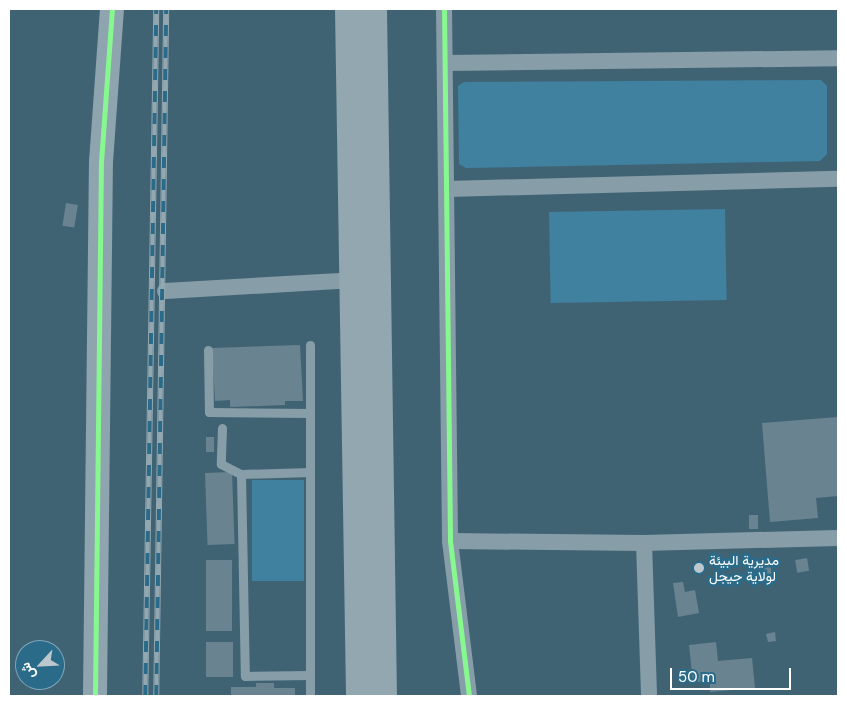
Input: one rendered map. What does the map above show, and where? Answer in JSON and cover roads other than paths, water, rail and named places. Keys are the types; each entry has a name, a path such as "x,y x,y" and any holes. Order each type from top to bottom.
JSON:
{"highway":[{"path":"349,9 360,696"},
{"path":"373,9 383,696"}],"street":[{"path":"95,696 100,172 112,9"},
{"path":"444,9 450,541 469,696"},
{"path":"445,64 838,58"},
{"path":"447,189 838,179"},
{"path":"165,291 354,280"},
{"path":"450,541 644,543 838,538"},
{"path":"644,543 649,696"}],"lane":[{"path":"310,345 310,696"},
{"path":"208,350 209,412 310,413"},
{"path":"222,428 221,464 241,474 310,472"},
{"path":"241,474 245,676 310,675"}],"railway":[{"path":"145,696 156,9"},
{"path":"156,696 166,9"}],"place":[{"name":"مديرية البيئة لولاية جيجل","path":"699,568"}]}
